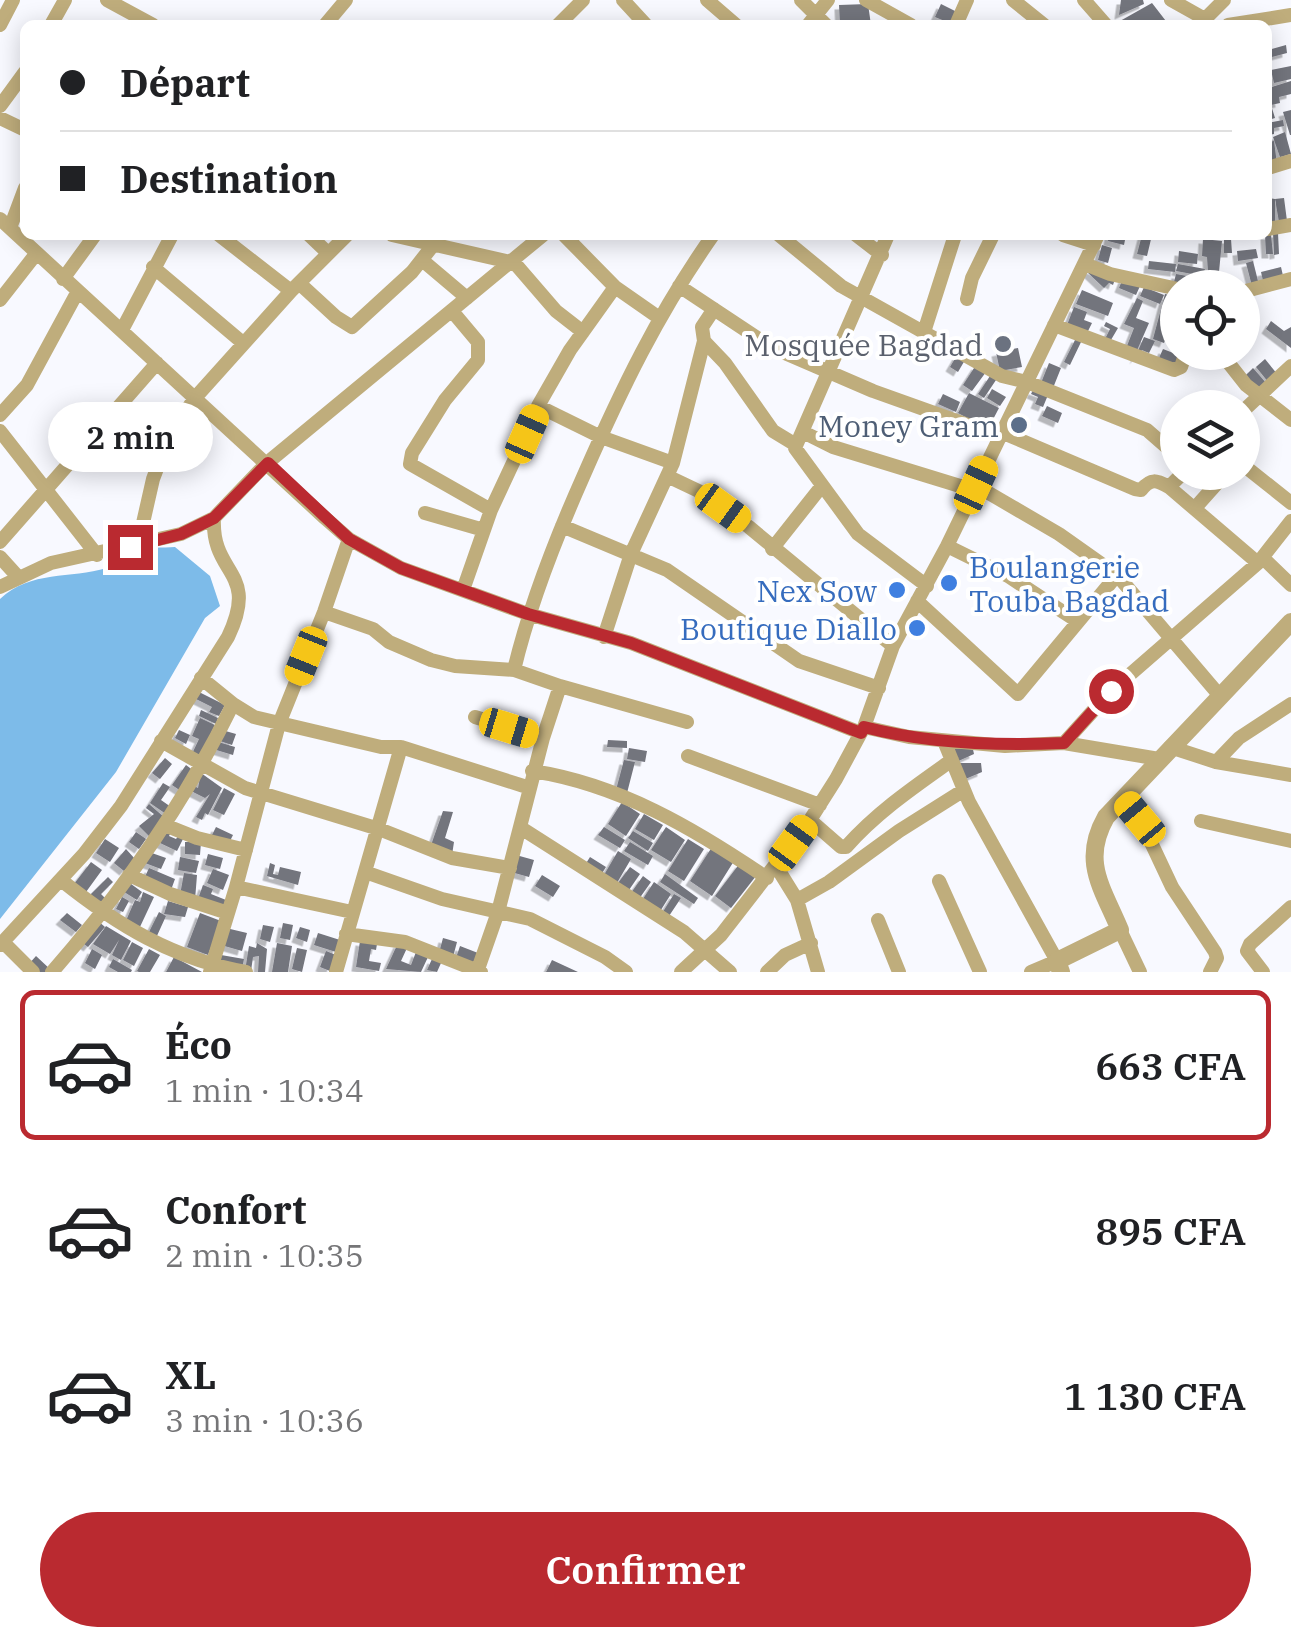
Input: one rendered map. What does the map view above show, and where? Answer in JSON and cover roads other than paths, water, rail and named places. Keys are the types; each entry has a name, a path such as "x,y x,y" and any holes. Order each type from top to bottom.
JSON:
{"street":[{"path":"0,26 12,0"},
{"path":"328,20 346,0"},
{"path":"563,20 583,0"},
{"path":"624,0 642,20"},
{"path":"707,0 730,20"},
{"path":"866,0 902,20"},
{"path":"1084,0 1102,20"},
{"path":"1171,0 1199,20"},
{"path":"1204,20 1224,0"},
{"path":"117,2 131,20"},
{"path":"1016,4 1037,20"},
{"path":"1260,20 1291,15"},
{"path":"0,106 20,79"},
{"path":"5,224 20,197"},
{"path":"22,240 349,539 401,568 528,614 631,643 862,730 1005,746 1064,743 1165,753 1291,775"},
{"path":"63,279 91,240"},
{"path":"122,330 169,240"},
{"path":"226,240 350,327 384,300 434,244"},
{"path":"314,240 328,253"},
{"path":"138,546 153,479 167,442 194,399 342,240"},
{"path":"415,240 511,261 556,311 583,332"},
{"path":"0,587 50,563 138,546 181,534 214,518 268,463 538,240"},
{"path":"569,240 616,288 658,317"},
{"path":"514,670 528,614 601,437 658,317 710,240"},
{"path":"785,240 840,286 1002,376 1027,382 1146,430 1160,442"},
{"path":"862,240 882,255"},
{"path":"886,240 796,452 858,534 926,586"},
{"path":"924,332 952,240"},
{"path":"967,298 991,240"},
{"path":"681,972 706,952 772,872 820,805 862,730 892,646 947,546 1096,240"},
{"path":"2,294 36,254"},
{"path":"422,260 467,298"},
{"path":"1085,264 1110,274 1160,284"},
{"path":"153,267 243,343"},
{"path":"1260,287 1291,279"},
{"path":"678,286 770,348 873,390 1000,434 1135,489 1141,490 1148,481 1160,482"},
{"path":"463,590 491,510 554,374 616,288"},
{"path":"0,415 27,385 78,291"},
{"path":"604,637 631,554 670,470 704,341 702,327 714,309"},
{"path":"452,310 478,342 478,360 445,400 412,453 410,464 491,510"},
{"path":"1054,325 1160,365"},
{"path":"704,341 725,363 773,431 974,487 1059,534 1117,575 1220,696"},
{"path":"0,542 157,364"},
{"path":"1260,395 1291,366"},
{"path":"1236,370 1254,390"},
{"path":"1260,397 1291,420"},
{"path":"539,407 670,470 892,646"},
{"path":"0,431 97,555"},
{"path":"1260,478 1291,503"},
{"path":"772,549 821,487"},
{"path":"1173,490 1291,585"},
{"path":"1194,508 1210,490"},
{"path":"425,514 484,530"},
{"path":"33,972 1,943 61,880 121,806 238,616 240,592 234,574 218,553 213,538 214,518"},
{"path":"1064,743 1111,691 1261,560 1291,521"},
{"path":"562,526 649,561 704,594 799,661 879,688"},
{"path":"211,969 278,724 349,539"},
{"path":"947,546 1008,576 1077,622"},
{"path":"0,557 19,578"},
{"path":"918,601 1018,694 1117,575"},
{"path":"324,612 373,629 389,642 431,660 455,666 514,670 687,722"},
{"path":"1140,972 1101,885 1092,852 1106,817 1291,622"},
{"path":"201,678 254,717 381,747 402,747 530,788"},
{"path":"346,934 406,942 478,971 521,828 532,771 560,686"},
{"path":"52,972 167,826 204,764 233,704"},
{"path":"1216,762 1240,738 1291,704"},
{"path":"475,718 543,738"},
{"path":"944,741 964,790 1059,966"},
{"path":"161,742 260,793 379,829 452,858 510,868"},
{"path":"336,972 402,747"},
{"path":"688,756 820,805"},
{"path":"810,820 846,847 866,824 952,760"},
{"path":"532,771 572,777 626,797 772,872 797,900 818,972"},
{"path":"797,900 830,882 964,790"},
{"path":"1122,798 1140,819 1172,887 1215,952 1217,958 1210,972"},
{"path":"1201,820 1291,841"},
{"path":"167,826 246,850"},
{"path":"521,828 684,932 730,972"},
{"path":"365,872 442,900 530,919 626,972"},
{"path":"129,875 170,894 228,913"},
{"path":"61,880 102,913 155,944 211,969 246,972"},
{"path":"939,881 980,972"},
{"path":"236,887 352,912"},
{"path":"1263,972 1250,958 1250,944 1291,907"},
{"path":"878,920 899,972"},
{"path":"1030,972 1059,966 1120,930"},
{"path":"767,972 785,956 811,943"}],"water":[{"path":"175,547 210,576 220,606 205,618 116,772 0,919 0,599 38,579 115,565 145,549"}],"place":[{"name":"Mosquée Bagdad","path":"1003,344"},
{"name":"Money Gram","path":"1019,425"},
{"name":"Boulangerie Touba Bagdad","path":"949,583"},
{"name":"Nex Sow","path":"897,590"},
{"name":"Boutique Diallo","path":"917,628"}]}
